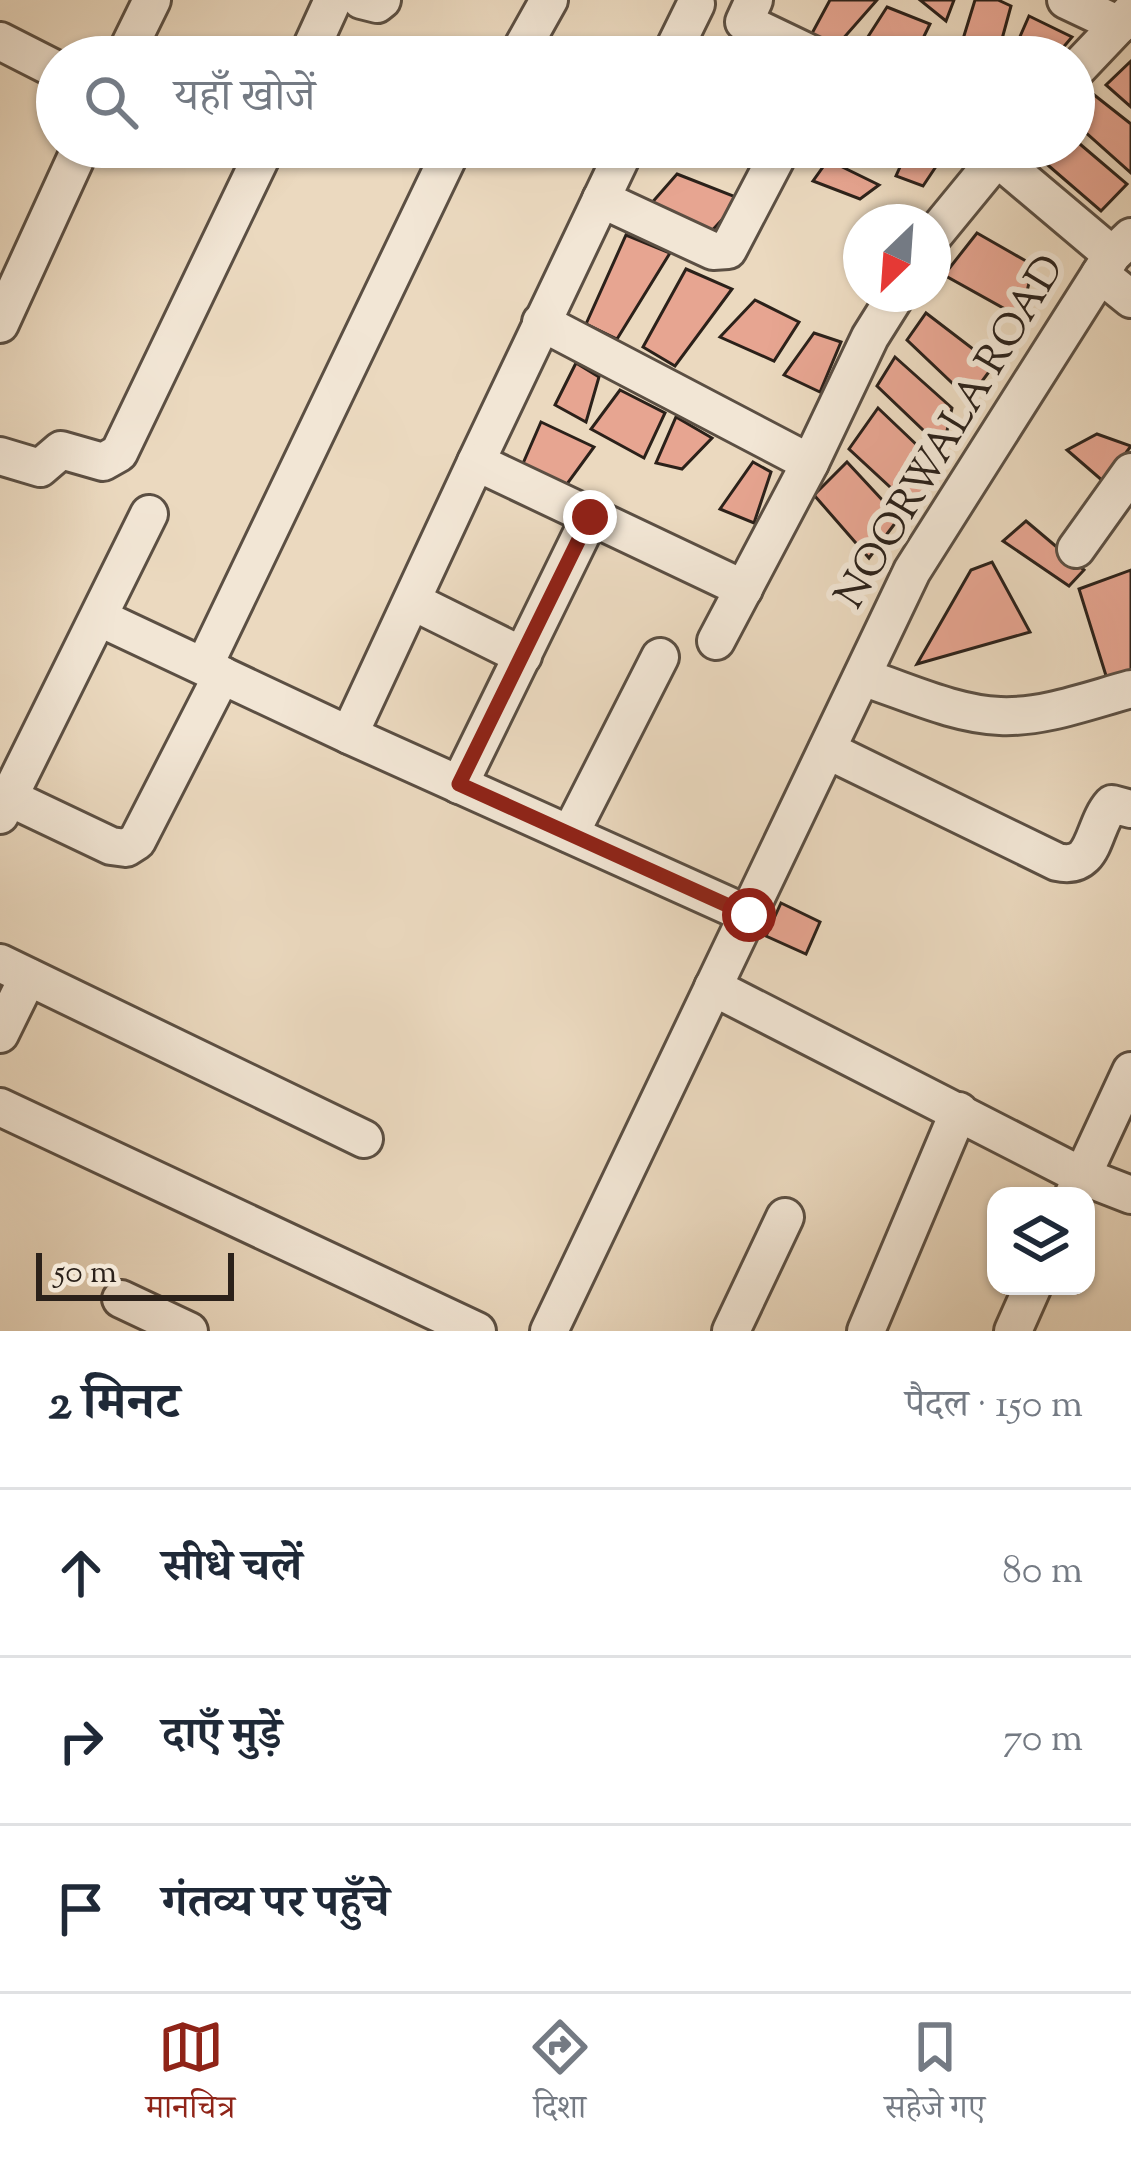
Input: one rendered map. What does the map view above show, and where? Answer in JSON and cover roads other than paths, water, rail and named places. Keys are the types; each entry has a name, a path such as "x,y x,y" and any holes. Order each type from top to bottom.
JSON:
{"street":[{"path":"134,36 152,0"},
{"path":"317,36 333,0"},
{"path":"362,0 377,4 382,0"},
{"path":"529,36 549,0"},
{"path":"1066,0 1125,18 1095,50"},
{"path":"679,36 693,2 749,11 786,36"},
{"path":"0,41 36,59"},
{"path":"0,324 71,168"},
{"path":"5,470 40,468 61,450 103,462 119,454 256,168"},
{"path":"148,514 5,807 126,848 137,841 442,168"},
{"path":"349,735 616,168"},
{"path":"601,199 713,251 728,250 771,168"},
{"path":"951,211 983,168"},
{"path":"1016,168 1114,255 1131,298"},
{"name":"NOORWALA ROAD","path":"549,1331 912,572 1114,255"},
{"path":"716,641 886,312"},
{"path":"541,322 810,463"},
{"path":"476,462 744,589"},
{"path":"1076,550 1131,472"},
{"path":"459,784 590,517"},
{"path":"412,601 524,656"},
{"path":"100,618 749,915"},
{"path":"570,834 660,656"},
{"path":"862,677 957,709 1000,716 1038,713 1131,689"},
{"path":"827,750 1071,865 1088,853 1112,804 1131,809"},
{"path":"0,1034 14,970 364,1139"},
{"path":"713,987 959,1112 1078,1186 1131,1195"},
{"path":"1078,1186 1131,1071"},
{"path":"0,1107 477,1331"},
{"path":"866,1331 959,1112"},
{"path":"731,1331 785,1217"},
{"path":"1013,1331 1029,1295"},
{"path":"122,1299 189,1331"}]}
